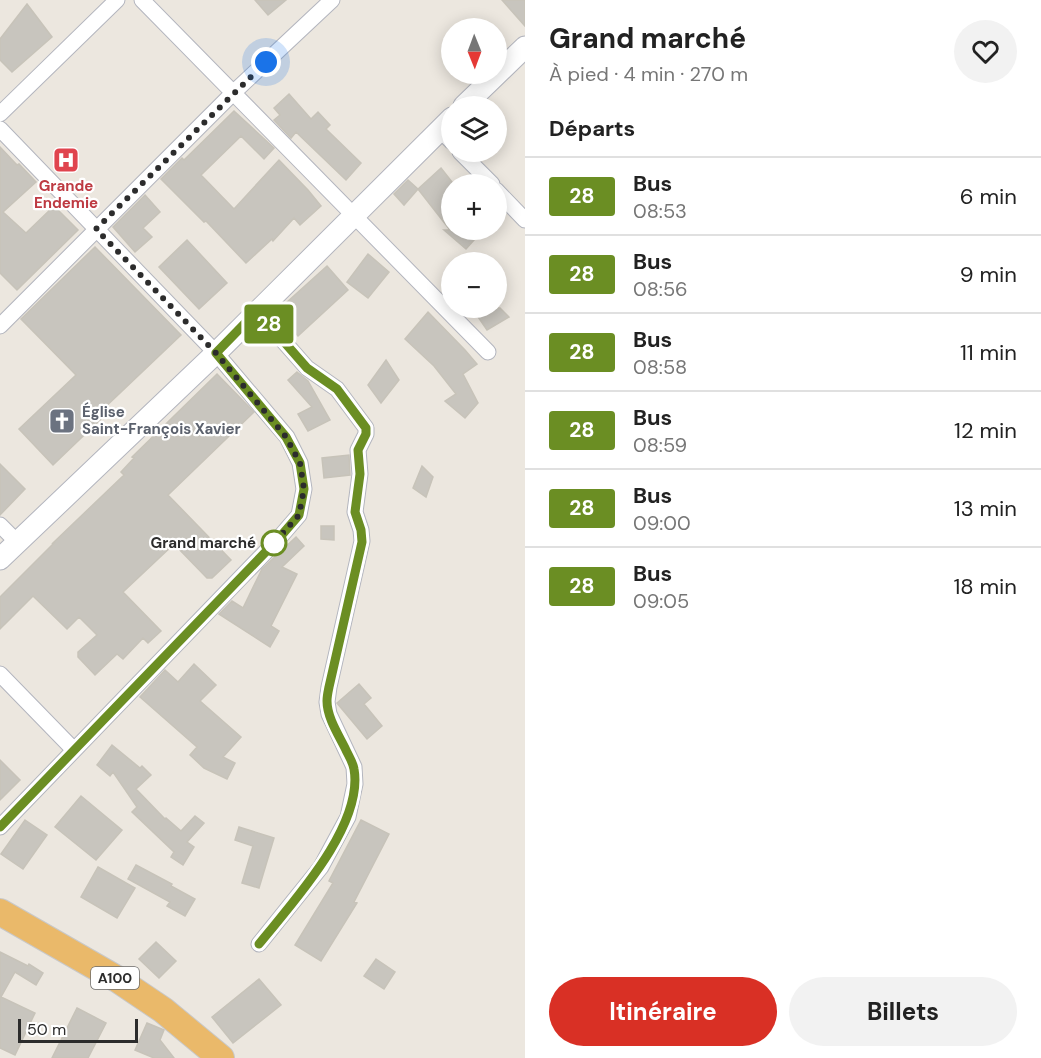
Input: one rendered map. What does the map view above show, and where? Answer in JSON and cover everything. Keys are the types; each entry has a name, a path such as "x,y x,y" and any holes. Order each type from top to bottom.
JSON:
{"highway":[{"name":"A100","path":"0,912 117,979 163,1010 220,1058"}],"main road":[{"path":"474,96 525,47"},
{"path":"0,559 216,353 353,215 441,136"}],"street":[{"path":"0,114 117,0"},
{"path":"142,0 488,352"},
{"path":"0,326 233,93 332,0"},
{"path":"0,129 216,353 286,437 300,463 304,489 299,515 280,537 0,827"},
{"path":"470,162 482,174"},
{"path":"507,201 525,220"},
{"path":"257,311 307,368 337,389 366,428 366,434 358,450 360,474 355,512 362,542 327,702 333,724 354,767 355,784 348,817 321,867 259,944"},
{"path":"0,525 17,542"},
{"path":"0,674 74,750"}],"building":[{"path":"255,0 286,0 268,15"},
{"path":"502,0 525,0 525,26"},
{"path":"27,4 52,37 12,72 0,60 0,39"},
{"path":"289,94 311,119 318,112 330,125 326,129 361,163 346,180 296,132 291,138 274,120 280,115 274,108"},
{"path":"234,111 274,148 264,159 241,136 201,175 234,209 279,160 321,206 300,225 294,218 273,241 272,239 246,263 161,179"},
{"path":"0,147 36,182 3,212 26,233 54,206 78,230 17,290 0,273"},
{"path":"441,168 446,174 441,174 441,218 418,189"},
{"path":"408,180 418,189 404,205 394,194"},
{"path":"145,195 160,212 143,228 152,237 135,252 113,227"},
{"path":"187,240 227,283 199,309 159,267"},
{"path":"456,240 474,240 466,249"},
{"path":"95,247 181,335 99,413 103,417 53,465 19,429 76,375 21,319"},
{"path":"368,254 389,272 368,298 347,282"},
{"path":"327,266 348,290 298,336 276,312"},
{"path":"428,312 477,364 463,374 478,403 465,418 445,401 456,394 434,366 405,339"},
{"path":"507,315 509,317 487,330 479,318 507,318"},
{"path":"386,360 399,380 381,403 368,385"},
{"path":"297,372 308,381 330,420 308,431 298,414 312,407 288,380"},
{"path":"217,374 254,412 168,495 231,560 212,578 207,578 174,544 123,592 161,631 148,643 143,638 123,659 117,654 95,675 78,657 78,652 97,635 79,617 67,629 33,596 0,629 0,597 124,475 121,472 134,458 132,457"},
{"path":"349,455 350,475 324,478 322,458"},
{"path":"0,464 25,489 0,515"},
{"path":"422,466 433,477 426,497 413,488"},
{"path":"321,526 334,526 334,540 321,539"},
{"path":"296,537 304,546 282,567 297,574 271,626 279,631 270,647 219,614 232,601 243,608 262,569"},
{"path":"194,664 216,685 200,701 241,737 223,757 235,763 227,779 204,768 190,755 197,747 140,697 165,670 178,682"},
{"path":"359,684 371,698 364,704 382,726 367,739 337,703"},
{"path":"112,745 151,775 136,789 165,819 181,831 195,816 204,823 187,842 194,847 183,865 171,857 174,852 132,812 137,807 113,772 110,776 97,765"},
{"path":"0,760 20,780 0,800"},
{"path":"81,796 122,830 96,860 55,827"},
{"path":"25,820 47,835 23,869 1,854"},
{"path":"361,820 389,834 354,902 357,903 321,961 295,945 333,883 329,881"},
{"path":"239,827 274,838 259,888 242,883 253,846 235,840"},
{"path":"136,865 195,899 185,916 167,906 170,902 128,879"},
{"path":"98,867 135,888 117,918 81,897"},
{"path":"156,942 176,961 159,978 139,959"},
{"path":"0,952 28,966 29,964 43,973 36,985 15,972 1,997 35,1013 15,1055 0,1048"},
{"path":"376,959 395,972 384,989 364,976"},
{"path":"259,979 281,1005 233,1043 212,1017"},
{"path":"77,1008 106,1023 88,1058 52,1058"},
{"path":"147,1023 164,1030 160,1040 174,1058 154,1058 135,1050"}],"bus line":[{"name":"28","path":"0,827 299,515 304,489 300,463 286,437 216,353 257,311 307,368 337,389 366,428 366,434 358,450 360,474 355,512 362,542 327,702 329,714 354,767 355,784 348,817 321,867 259,944"}],"place":[{"name":"Grande Endemie","path":"66,160"},
{"name":"Église Saint-François Xavier","path":"62,421"},
{"name":"Grand marché","path":"274,543"}],"route":[{"path":"266,62 96,229 216,353 286,437 300,463 304,489 299,515 274,543"}]}
